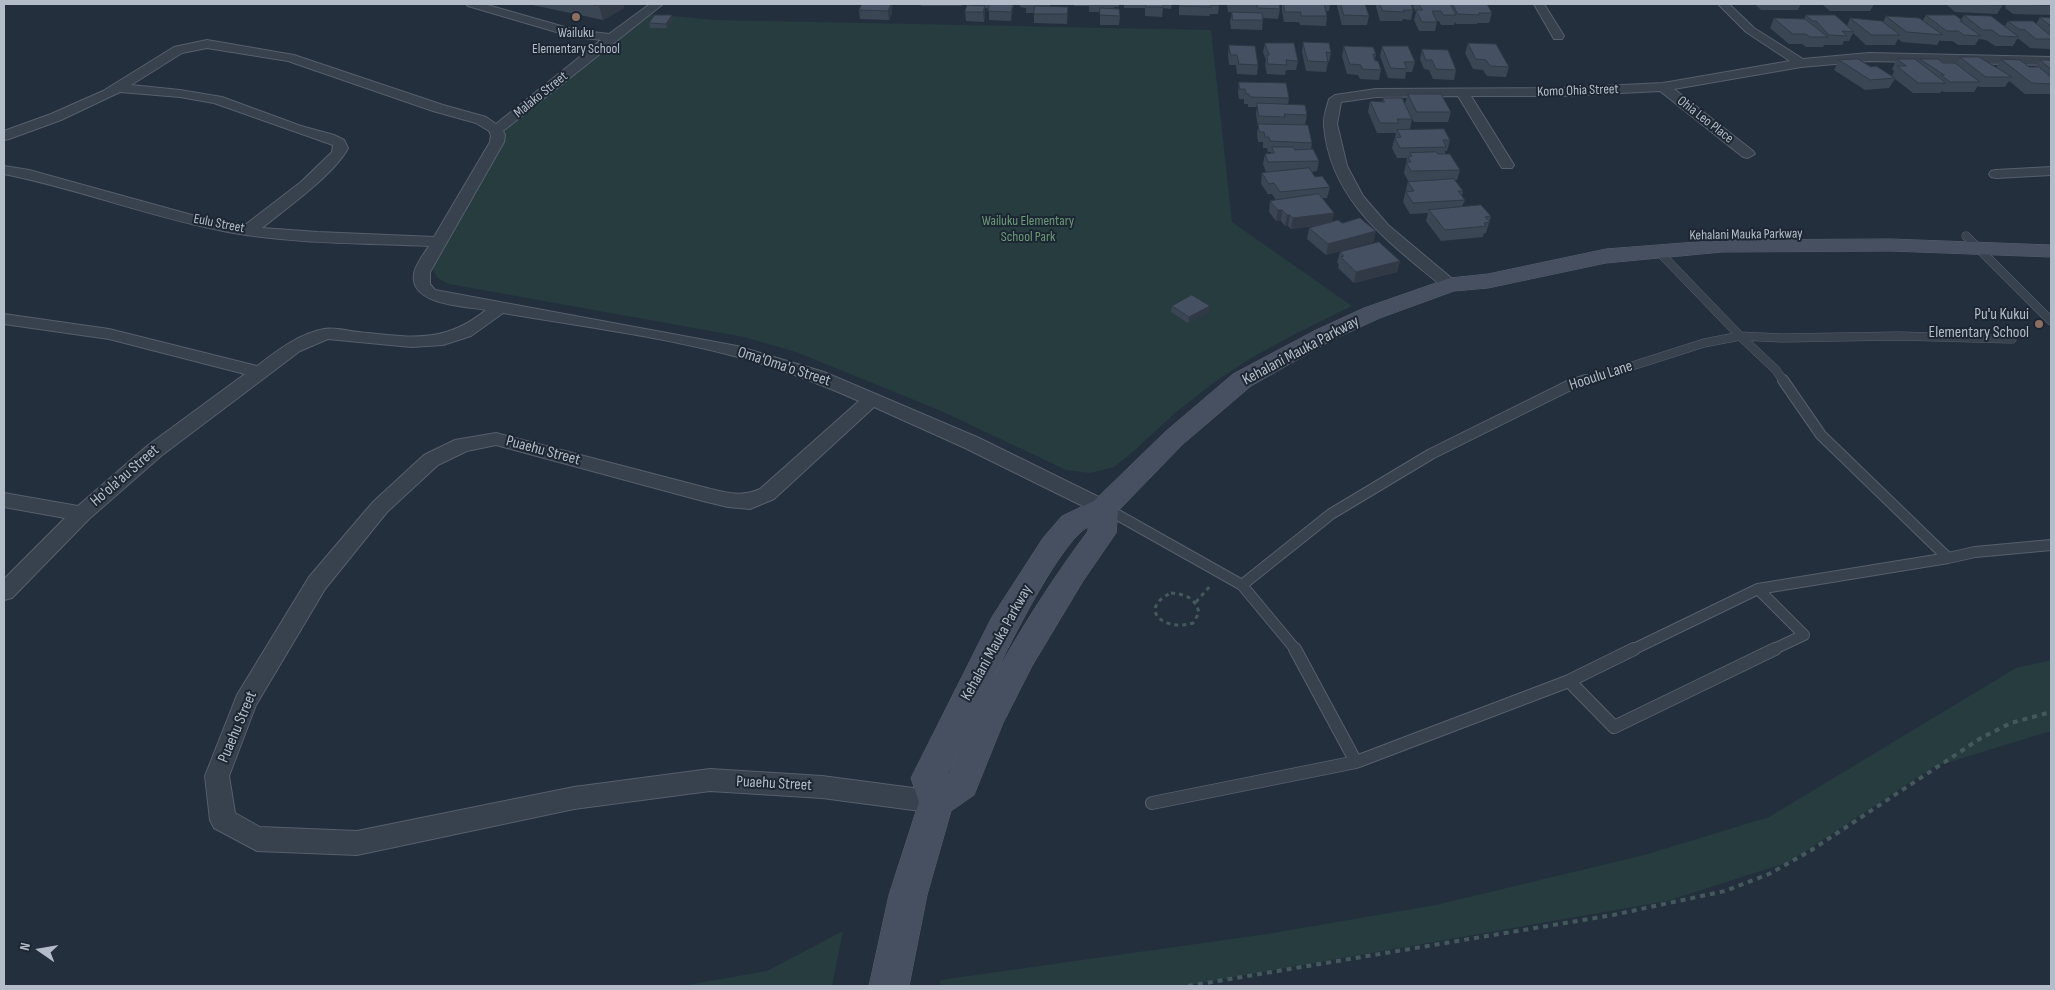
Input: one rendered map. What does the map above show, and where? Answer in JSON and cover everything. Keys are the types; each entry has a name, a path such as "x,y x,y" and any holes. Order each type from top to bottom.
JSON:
{"street":[{"path":"472,4 574,34 612,38"},
{"name":"Malako Street","path":"496,130 657,4"},
{"path":"1539,4 1558,36"},
{"path":"1723,4 1750,30 1801,64"},
{"path":"4,136 74,109 118,88 176,51 196,45 212,44 290,58 322,67 438,108 481,120 496,130 498,138 496,145 440,242"},
{"name":"Komo Ohia Street","path":"1450,285 1383,228 1356,198 1340,166 1330,124 1335,99 1376,93 1562,92 1663,87 1801,64 1869,57 2051,61"},
{"name":"Ohia Leo Place","path":"1663,87 1748,154"},
{"path":"118,88 188,94 215,100 239,106 294,128 339,143 341,148 338,154 306,185 249,230"},
{"path":"1462,93 1507,165"},
{"name":"Eulu Street","path":"4,170 68,183 199,221 249,230 311,236 440,242"},
{"path":"1996,174 2051,171"},
{"name":"Kehalani Mauka Parkway","path":"936,802 962,784 987,721 1021,657 1073,572 1102,533 1104,508 1174,438 1242,380 1324,335 1356,320 1450,285 1488,280 1606,256 1722,246 1891,246 2051,239"},
{"name":"Oma'Oma'o Street","path":"440,242 422,272 420,279 426,290 441,297 654,334 737,351 818,376 972,443 1104,508"},
{"name":"Kehalani Mauka Parkway","path":"1972,242 2051,251"},
{"name":"Ho'ola'au Street","path":"4,592 82,514 154,451 294,347 326,334 410,342 443,340 465,332 483,321 500,307"},
{"path":"4,319 109,334 258,372"},
{"name":"Puaehu Street","path":"871,400 767,494 750,502 728,500 496,439 462,445 431,460 380,507 317,583 245,702 217,776 223,820 257,839 357,843 574,798 710,780 822,787 936,802"},
{"path":"4,500 82,514"},
{"path":"889,986 908,895 936,802"}],"lane":[{"path":"1972,242 2051,321"},
{"path":"1663,256 1740,336 1776,370 1821,434 1948,558"},
{"name":"Hooulu Lane","path":"1242,585 1331,514 1439,450 1568,386 1704,343 1740,336 1782,338 1898,336 2012,339"},
{"path":"1104,508 1242,585 1292,644 1356,762"},
{"path":"1152,803 1356,762 1569,681 1758,589 1975,552 2051,545"},
{"path":"1569,681 1614,727 1804,635 1758,589"}],"path":[{"path":"1178,593 1191,598 1199,607 1199,613 1193,623 1187,626 1172,626 1160,620 1156,614 1156,603 1165,595 1178,593"},
{"path":"1188,986 1613,915 1726,891 1769,874 1810,851 1980,738 2011,723 2051,712"}],"green space":[{"name":"Wailuku Elementary School Park","path":"651,14 716,20 1211,30 1232,222 1352,306 1251,358 1216,381 1175,413 1114,467 1090,473 1066,470 939,410 796,352 744,337 449,284 440,279 432,266 504,134 503,126"},
{"path":"2051,660 2051,731 1933,767 1789,862 1667,901 1183,986 940,986 940,980 1267,934 1436,905 1644,855 1769,817 2016,668"},
{"path":"843,931 832,986 681,986 767,971"}],"building":[{"path":"862,4 891,4 888,11 859,10"},
{"path":"990,4 1013,4 1011,12 988,11"},
{"path":"1146,4 1163,4 1163,7 1146,7"},
{"path":"1180,4 1219,5 1210,5 1211,7 1180,6"},
{"path":"1257,4 1279,4 1280,9 1258,8"},
{"path":"1284,4 1324,4 1327,16 1301,16 1301,12 1285,12"},
{"path":"1341,4 1365,4 1369,16 1344,15"},
{"path":"1380,4 1411,4 1413,10 1403,10 1404,12 1383,11"},
{"path":"1419,4 1450,4 1456,15 1443,15 1441,11 1432,11 1437,22 1422,22 1416,10 1422,10"},
{"path":"1453,4 1487,4 1492,13 1479,13 1479,15 1458,14"},
{"path":"2018,4 2051,4 2051,5"},
{"path":"967,5 985,6 983,12 965,12"},
{"path":"1035,6 1068,7 1067,14 1034,14"},
{"path":"1100,8 1119,9 1120,16 1100,15"},
{"path":"1232,12 1262,13 1263,20 1233,20"},
{"path":"655,15 672,15 666,24 649,23"},
{"path":"1806,15 1835,15 1854,32 1842,31 1847,36 1829,35 1816,21 1813,21"},
{"path":"1926,15 1955,15 1963,21 1960,21 1981,36 1964,35 1958,31 1947,31"},
{"path":"1964,15 1991,16 2019,37 2000,36 1992,30 1983,30"},
{"path":"1886,16 1919,18 1943,35 1907,32"},
{"path":"2040,17 2051,18 2051,26"},
{"path":"1774,18 1805,19 1828,37 1810,37 1806,34 1793,34"},
{"path":"1850,18 1882,21 1900,35 1872,35"},
{"path":"2008,21 2033,21 2051,36 2051,39 2036,39 2025,30 2019,29"},
{"path":"1303,42 1329,43 1331,53 1326,52 1328,62 1308,61"},
{"path":"1265,43 1294,43 1298,61 1286,60 1287,65 1268,64 1267,55 1269,55"},
{"path":"1468,43 1496,44 1509,67 1490,66 1486,60 1476,59"},
{"path":"1229,45 1255,46 1258,65 1239,64 1237,55 1231,55"},
{"path":"1344,46 1373,47 1376,54 1373,54 1375,61 1378,61 1381,70 1362,69 1361,65 1350,64"},
{"path":"1382,46 1408,46 1415,62 1404,62 1407,69 1391,68"},
{"path":"1422,49 1448,50 1456,70 1436,69 1432,60 1426,60"},
{"path":"1960,57 1979,57 2012,77 1986,77"},
{"path":"1858,59 1871,67 1876,66 1895,78 1870,80 1839,60"},
{"path":"1897,59 1915,59 1946,83 1918,83 1897,66 1906,66"},
{"path":"1920,59 1938,59 1943,63 1955,63 1980,82 1950,82 1941,75 1944,75"},
{"path":"2001,59 2020,60 2029,67 2039,67 2051,77 2051,84 2032,83"},
{"path":"2040,60 2051,60 2051,69"},
{"path":"1239,82 1286,83 1289,98 1250,97 1249,94 1246,94 1245,89 1240,89"},
{"path":"1408,94 1441,94 1451,112 1417,112"},
{"path":"1383,98 1402,98 1412,119 1397,119 1399,123 1380,123 1370,101 1384,102"},
{"path":"1257,103 1305,105 1307,115 1284,114 1285,117 1259,116"},
{"path":"1258,124 1308,125 1312,143 1270,141 1269,137 1265,137 1264,132 1260,132"},
{"path":"1444,129 1450,140 1443,140 1446,147 1400,148 1395,138 1401,137 1397,130"},
{"path":"1272,147 1293,147 1295,150 1313,149 1319,161 1268,162 1265,154 1274,153"},
{"path":"1436,152 1438,154 1450,154 1460,170 1411,171 1406,162 1411,162 1408,157 1412,156 1410,153"},
{"path":"1309,168 1315,177 1322,176 1330,187 1280,192 1274,183 1269,184 1262,173"},
{"path":"1454,179 1463,191 1458,191 1465,200 1413,203 1406,192 1414,191 1408,182"},
{"path":"1319,194 1334,213 1293,218 1282,210 1278,210 1270,201"},
{"path":"1481,205 1491,216 1485,217 1490,222 1484,223 1486,226 1445,230 1429,210"},
{"path":"1360,218 1376,231 1328,244 1309,228 1338,220 1342,223"},
{"path":"1379,242 1400,261 1356,272 1341,257 1344,256 1340,252"},
{"path":"1192,295 1210,306 1189,317 1172,306"}],"place":[{"name":"Wailuku Elementary School","path":"576,17"},
{"name":"Pu'u Kukui Elementary School","path":"2039,324"}]}
